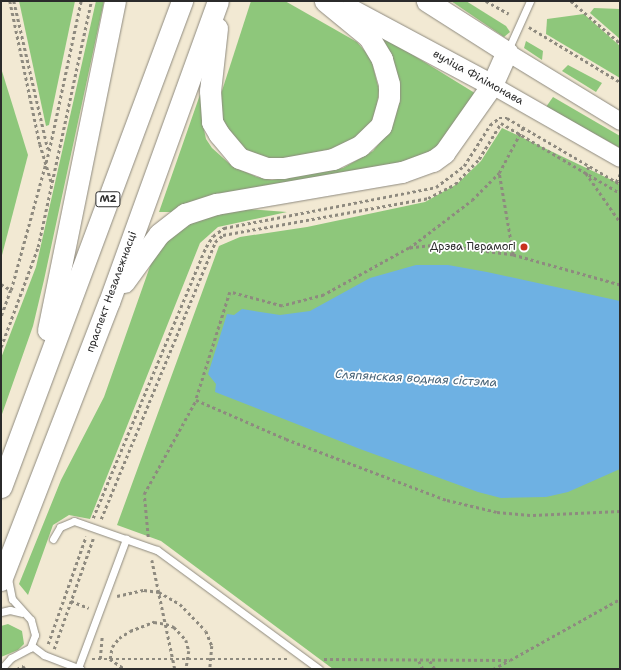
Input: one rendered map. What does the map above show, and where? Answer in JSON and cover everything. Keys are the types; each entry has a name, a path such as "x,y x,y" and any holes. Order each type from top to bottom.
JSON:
{"main road":[{"path":"34,397 115,1"},
{"name":"М2","path":"1,486 182,1"},
{"path":"219,1 210,91 212,122 219,134 239,158 266,168 283,168 333,159 349,152 371,137 381,126 386,111 390,84 382,59 369,37 325,1"},
{"name":"праспект Незалежнасці","path":"1,580 109,302 219,1"},
{"name":"вуліца Філімонава","path":"335,1 492,85"},
{"path":"109,302 159,234 172,222 186,214 216,204 270,197 420,167 444,153 492,85 507,52 427,1"}],"street":[{"path":"507,52 620,121"},
{"name":"вуліца Філімонава","path":"492,85 620,158"}],"lane":[{"path":"507,52 530,1"},
{"path":"53,539 58,529 67,522 77,522 162,553 318,669"},
{"path":"32,646 44,655 79,669 126,539"},
{"path":"1,669 11,658 32,646 35,635 31,620 16,605 9,593 7,572 10,556"},
{"path":"1,612 16,611 31,620"}],"path":[{"path":"10,1 52,185"},
{"path":"14,1 49,151"},
{"path":"1,318 11,290 46,164 81,1"},
{"path":"1,347 38,247 91,1"},
{"path":"486,1 509,14"},
{"path":"571,1 620,43"},
{"path":"529,26 620,82"},
{"path":"47,646 93,527 213,236 224,228 408,195 436,188 464,166 493,121 507,118 620,184"},
{"path":"54,649 93,527 215,242 223,234 428,198 455,184 479,159 501,123 620,193"},
{"path":"175,669 149,547 144,494 196,400 230,292 282,306 324,296 409,248 472,200 499,173 523,128"},
{"path":"586,173 590,167"},
{"path":"499,173 513,255"},
{"path":"586,173 620,222"},
{"path":"616,182 620,174"},
{"path":"409,248 437,245 513,255 620,285"},
{"path":"1,284 11,290"},
{"path":"196,400 286,439 447,500 497,512 533,515 620,511"},
{"path":"117,596 144,590 159,592 180,604 206,631 212,646 210,669"},
{"path":"493,669 620,599"},
{"path":"110,659 112,647 119,638 130,631 154,622 174,627 182,634 189,651 189,659 186,669"},
{"path":"110,659 305,659 419,661 510,660"},
{"path":"110,659 125,669"},
{"path":"430,660 435,669"},
{"path":"419,661 423,669"},
{"path":"17,669 23,666 25,669"}],"green space":[{"path":"19,1 75,1 49,125 46,126"},
{"path":"96,1 104,1 44,280 33,326 1,417 1,358 36,267"},
{"path":"251,1 285,1 357,42 371,58 379,90 375,121 351,145 273,161 261,160 235,143 221,117 219,100"},
{"path":"451,1 466,1 506,26 510,32 504,37"},
{"path":"594,8 620,9 620,39 590,13"},
{"path":"584,14 620,46 620,78 546,34 547,19"},
{"path":"379,34 478,95 434,156 173,212 159,212 203,86 203,125 206,139 212,148 232,166 257,177 272,180 343,168 373,151 390,130 399,101 396,70"},
{"path":"526,41 543,51 542,60 524,48"},
{"path":"568,65 602,83 596,92 562,71"},
{"path":"1,68 28,155 1,259"},
{"path":"553,97 620,136 620,148 546,107"},
{"path":"502,128 620,184 620,669 333,669 161,541 117,525 219,246 240,237 307,227 425,202 457,184 481,161"},
{"path":"247,209 287,212 218,227 200,243 90,519 69,515 53,525 28,595 19,584 61,480 104,397 154,255 180,227 211,214"},
{"path":"8,624 22,631 24,644 18,650 1,657 1,626"}],"water":[{"name":"Сляпянская водная сістэма","path":"416,265 448,265 620,301 620,469 568,492 546,497 501,498 478,492 360,449 215,392 216,384 208,374 227,314 234,315 242,309 280,315 310,311 370,278"}],"place":[{"name":"Дрэва Перамогі","path":"524,247"}]}
